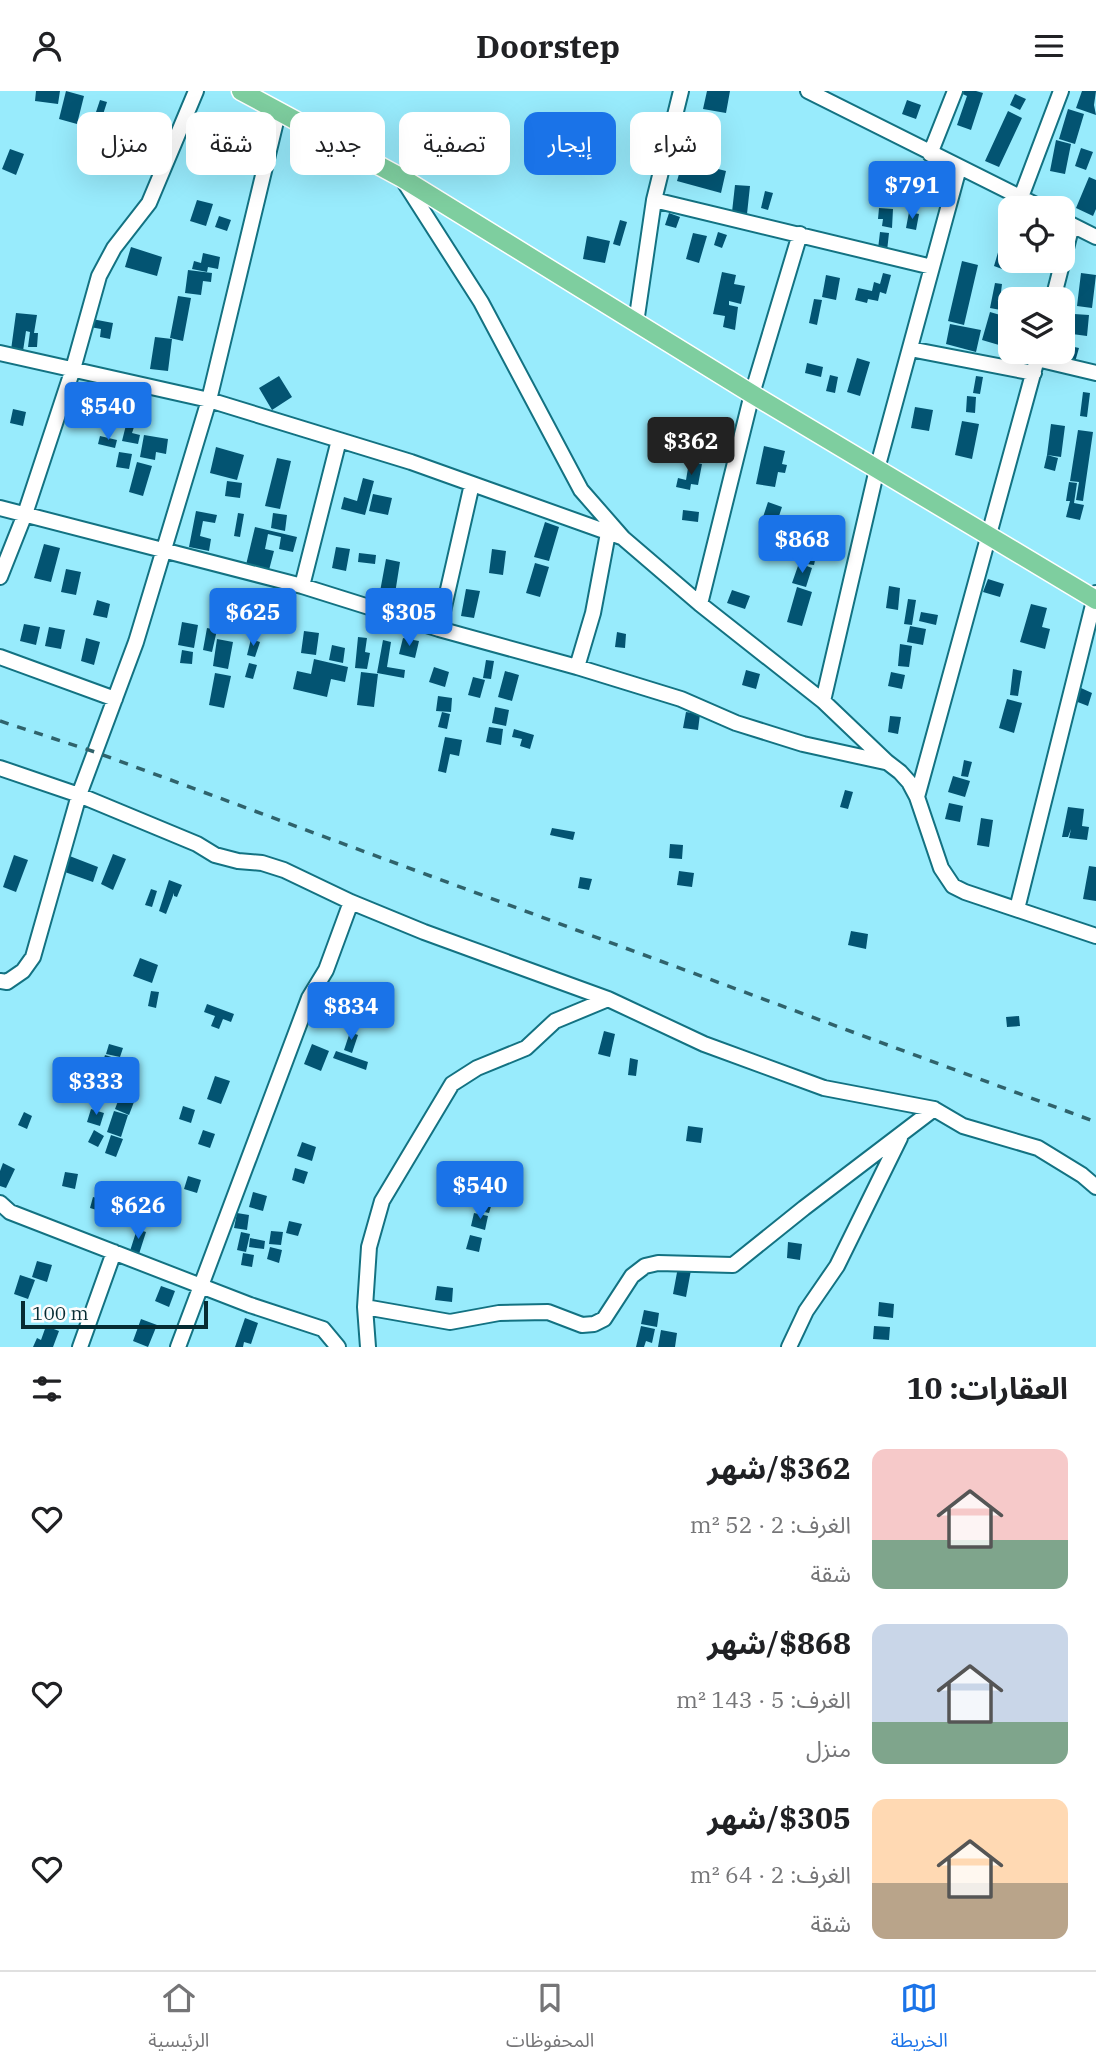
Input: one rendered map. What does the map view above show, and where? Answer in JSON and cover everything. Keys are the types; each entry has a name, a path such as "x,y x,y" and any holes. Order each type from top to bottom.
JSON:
{"main road":[{"path":"241,91 402,178 752,394 1095,598"}],"street":[{"path":"0,577 25,514 73,369 99,276 114,248 149,203 196,91"},
{"path":"636,323 654,199 681,91"},
{"path":"808,91 1019,196"},
{"path":"930,153 955,91"},
{"path":"1021,196 1061,91"},
{"path":"0,981 7,982 23,971 33,957 79,795 136,642 209,400 278,113"},
{"path":"823,701 877,469 959,167"},
{"path":"402,178 481,302 581,491 623,538 700,604 823,701 909,782 917,797 941,868 953,885 965,892 1096,936"},
{"path":"654,199 932,267"},
{"path":"1075,227 1096,237"},
{"path":"700,604 752,394 800,234"},
{"path":"910,349 998,357"},
{"path":"0,353 209,400 411,462 623,538"},
{"path":"917,797 1036,364"},
{"path":"1052,364 1096,373"},
{"path":"302,586 339,440"},
{"path":"439,629 472,484"},
{"path":"0,508 302,586 681,699 736,723 803,744 887,762"},
{"path":"577,667 593,613 608,533"},
{"path":"1017,909 1095,598"},
{"path":"0,657 115,699"},
{"path":"0,768 79,795 197,844 215,855 262,863 284,870 351,902 424,932 608,999 704,1044 824,1088 934,1109 963,1126 1038,1148 1082,1175 1096,1187"},
{"path":"178,1347 309,998 326,971 351,902"},
{"path":"368,1347 365,1307 369,1247 382,1201 452,1084 477,1067 526,1048 555,1021 608,999"},
{"path":"365,1307 450,1322 499,1313 548,1312 582,1325 594,1324 604,1319 632,1276 645,1266 658,1263 733,1265 804,1207 934,1109"},
{"path":"789,1347 806,1311 837,1266 903,1134"},
{"path":"0,1203 10,1212 250,1305 323,1329 338,1347"},
{"path":"80,1347 114,1252"}],"building":[{"path":"36,91 60,91 58,104 35,101"},
{"path":"66,91 84,96 80,112 77,112 77,124 59,119"},
{"path":"707,91 730,91 726,113 703,109"},
{"path":"956,91 983,93 971,130 957,125 967,96"},
{"path":"1082,91 1096,91 1096,115 1076,108"},
{"path":"1015,94 1026,99 1020,110 1010,105"},
{"path":"100,100 107,102 104,112 96,112"},
{"path":"907,100 921,105 916,119 902,114"},
{"path":"1068,109 1084,114 1075,144 1059,139"},
{"path":"1008,111 1022,118 999,167 985,161"},
{"path":"1056,140 1071,144 1065,174 1050,171"},
{"path":"1081,148 1093,152 1086,170 1075,166"},
{"path":"10,149 24,154 16,175 2,169"},
{"path":"721,170 726,171 721,193 677,181 679,175 721,175"},
{"path":"895,176 915,180 909,204 890,199"},
{"path":"1089,177 1096,180 1096,209 1093,216 1076,208"},
{"path":"735,185 750,186 747,214 732,212"},
{"path":"765,191 773,193 768,210 761,208"},
{"path":"197,200 213,204 206,226 190,221"},
{"path":"879,208 893,209 892,228 882,226 883,219 878,219"},
{"path":"909,212 919,214 916,230 906,228"},
{"path":"669,213 680,217 676,228 665,225"},
{"path":"219,216 231,220 227,231 215,227"},
{"path":"620,220 627,222 620,246 613,244"},
{"path":"718,232 727,235 722,248 714,245"},
{"path":"880,232 889,233 887,251 878,249"},
{"path":"693,233 707,236 699,263 686,259"},
{"path":"587,236 610,241 605,263 583,259"},
{"path":"131,247 162,257 157,276 125,267"},
{"path":"203,253 220,257 218,269 208,267 207,272 192,269 194,261 201,263"},
{"path":"962,261 978,265 964,325 948,321"},
{"path":"188,270 212,273 211,282 203,281 201,295 185,293"},
{"path":"722,272 736,275 734,284 745,286 741,304 729,301 729,305 738,307 735,330 723,327 725,316 713,314"},
{"path":"883,273 891,275 886,294 880,292 878,301 868,299 867,303 855,300 858,288 872,291 874,282 880,284"},
{"path":"1081,273 1096,275 1092,308 1077,306"},
{"path":"826,275 840,278 836,300 822,297"},
{"path":"995,283 1002,284 1002,287 998,287 998,310 990,308"},
{"path":"178,296 191,298 183,341 170,338"},
{"path":"814,299 822,300 817,325 809,323"},
{"path":"990,312 998,314 998,345 982,340"},
{"path":"16,313 37,315 34,333 38,333 37,347 28,347 30,332 26,331 23,351 11,350"},
{"path":"1075,314 1089,315 1087,336 1075,334"},
{"path":"92,319 113,323 110,339 100,337 101,329 90,327"},
{"path":"950,324 981,330 976,352 946,344"},
{"path":"155,337 172,339 168,371 150,369"},
{"path":"857,358 870,362 860,396 847,392"},
{"path":"807,363 823,367 821,377 805,373"},
{"path":"830,375 838,377 835,393 826,391"},
{"path":"279,376 292,397 272,410 259,388"},
{"path":"976,376 983,377 980,394 973,393"},
{"path":"1083,392 1090,393 1087,417 1080,416"},
{"path":"967,396 976,397 975,413 966,412"},
{"path":"915,407 933,410 929,431 911,428"},
{"path":"13,409 26,412 23,426 10,423"},
{"path":"962,421 979,424 972,459 955,455"},
{"path":"1051,424 1065,426 1061,457 1047,455"},
{"path":"126,425 134,427 132,433 140,435 138,444 122,441"},
{"path":"1078,430 1093,432 1083,501 1076,500 1079,482 1070,481"},
{"path":"144,435 168,439 166,454 156,452 155,460 140,457"},
{"path":"100,436 117,440 115,448 98,444"},
{"path":"764,446 785,451 782,464 787,465 785,473 778,472 775,487 756,484"},
{"path":"216,447 244,455 237,480 210,473"},
{"path":"119,452 132,454 129,469 116,467"},
{"path":"1047,455 1058,458 1055,471 1044,468"},
{"path":"277,458 291,461 280,509 265,506"},
{"path":"137,462 152,466 143,496 129,492"},
{"path":"689,462 702,464 698,485 691,484 690,490 676,487 678,478 686,480"},
{"path":"363,478 374,481 365,515 341,509 344,497 357,501"},
{"path":"227,481 242,483 240,498 225,496"},
{"path":"1069,482 1077,483 1074,503 1084,505 1080,520 1066,517 1070,501 1066,501"},
{"path":"373,494 392,498 388,515 369,511"},
{"path":"768,502 782,507 777,522 763,517"},
{"path":"683,510 699,512 698,522 682,520"},
{"path":"196,511 217,515 215,523 203,521 200,536 211,539 209,551 189,547"},
{"path":"238,513 244,514 240,537 234,536"},
{"path":"273,513 287,515 285,531 271,528"},
{"path":"809,520 823,523 814,565 800,563 801,551 816,553 802,549"},
{"path":"545,522 559,527 549,561 534,557"},
{"path":"255,527 297,537 293,552 279,549 281,537 268,534 265,549 274,551 269,570 246,565"},
{"path":"44,544 60,548 51,582 34,578"},
{"path":"336,547 350,549 346,571 332,568"},
{"path":"492,549 506,551 503,575 489,573"},
{"path":"359,553 376,555 375,564 358,562"},
{"path":"386,559 400,562 394,600 379,597"},
{"path":"535,563 549,567 540,597 526,593"},
{"path":"799,563 812,568 806,587 792,583"},
{"path":"66,569 81,572 76,595 61,592"},
{"path":"988,579 1004,584 1000,597 983,592"},
{"path":"889,586 900,588 898,610 886,608"},
{"path":"797,587 812,592 802,626 787,622"},
{"path":"466,589 480,591 474,618 461,616"},
{"path":"732,590 750,596 745,609 727,603"},
{"path":"908,599 916,600 912,625 904,624"},
{"path":"97,600 110,604 107,618 93,615"},
{"path":"1031,604 1047,608 1042,627 1050,629 1045,649 1020,642"},
{"path":"921,612 938,615 936,625 919,621"},
{"path":"182,622 198,625 194,648 178,645"},
{"path":"24,624 40,627 36,645 20,641"},
{"path":"910,626 926,629 923,645 907,642"},
{"path":"49,627 65,630 61,649 45,646"},
{"path":"207,628 217,630 212,652 203,650"},
{"path":"304,631 319,633 316,655 301,653"},
{"path":"617,632 626,634 625,648 615,647"},
{"path":"358,637 367,638 365,652 370,653 367,669 355,668"},
{"path":"86,638 100,642 94,665 81,661"},
{"path":"403,638 419,641 415,658 399,654"},
{"path":"217,639 233,642 228,669 213,666"},
{"path":"251,639 260,642 255,657 247,655"},
{"path":"383,640 391,642 387,667 405,670 404,678 377,673"},
{"path":"900,644 912,646 909,667 898,666"},
{"path":"332,645 345,648 343,663 329,660"},
{"path":"182,650 193,652 192,664 180,663"},
{"path":"314,659 348,667 345,682 331,679 327,697 293,689 297,671 311,674"},
{"path":"486,660 494,661 491,679 483,678"},
{"path":"249,663 257,665 253,679 245,677"},
{"path":"434,667 449,672 445,687 429,682"},
{"path":"1013,669 1022,671 1018,696 1010,695"},
{"path":"746,670 760,674 756,689 742,685"},
{"path":"505,671 519,675 512,701 498,697"},
{"path":"361,672 378,674 374,707 357,705"},
{"path":"891,672 905,675 902,689 888,686"},
{"path":"215,673 231,676 224,708 209,705"},
{"path":"473,677 485,680 480,698 468,695"},
{"path":"1081,688 1092,693 1088,706 1075,701"},
{"path":"438,696 452,698 451,712 436,711"},
{"path":"1007,699 1022,703 1014,733 999,728"},
{"path":"495,707 509,710 506,726 492,723"},
{"path":"442,712 450,714 447,729 438,727"},
{"path":"686,712 700,714 698,730 683,728"},
{"path":"890,716 901,717 898,734 888,732"},
{"path":"489,727 503,729 501,745 486,742"},
{"path":"514,729 534,735 530,749 520,746 522,739 512,737"},
{"path":"445,737 462,740 459,756 450,754 446,773 438,771"},
{"path":"964,760 972,762 968,777 961,776"},
{"path":"953,776 970,781 965,797 948,792"},
{"path":"845,790 853,792 848,809 840,807"},
{"path":"949,803 963,806 960,822 945,819"},
{"path":"1068,807 1084,809 1082,826 1089,827 1087,840 1069,838 1071,829 1068,837 1062,837"},
{"path":"981,818 993,820 989,847 977,845"},
{"path":"552,828 575,832 573,840 550,835"},
{"path":"670,844 683,845 682,859 669,858"},
{"path":"113,854 126,859 113,890 101,884"},
{"path":"14,855 28,860 16,892 3,887"},
{"path":"67,855 98,867 93,882 62,871"},
{"path":"1089,866 1096,867 1096,901 1083,899"},
{"path":"679,871 694,873 692,887 677,885"},
{"path":"580,877 592,879 589,890 578,888"},
{"path":"169,880 182,885 177,897 174,893 166,914 159,911"},
{"path":"151,889 157,891 152,907 145,905"},
{"path":"851,931 868,934 866,949 848,945"},
{"path":"140,958 158,965 152,983 133,976"},
{"path":"151,991 159,992 156,1008 148,1006"},
{"path":"358,1003 371,1005 368,1020 355,1018"},
{"path":"207,1004 234,1014 231,1022 223,1019 219,1029 211,1026 215,1016 204,1012"},
{"path":"1019,1016 1020,1026 1007,1027 1006,1017"},
{"path":"604,1031 615,1034 610,1057 598,1054"},
{"path":"350,1032 358,1035 352,1053 344,1050"},
{"path":"109,1044 123,1048 120,1057 106,1054"},
{"path":"312,1044 329,1051 321,1071 304,1064"},
{"path":"336,1051 368,1062 366,1070 333,1058"},
{"path":"105,1055 118,1059 113,1073 101,1068"},
{"path":"630,1058 638,1060 636,1076 628,1075"},
{"path":"215,1076 230,1081 221,1104 207,1099"},
{"path":"123,1088 137,1094 129,1115 115,1109"},
{"path":"183,1106 195,1110 191,1123 179,1119"},
{"path":"91,1109 104,1113 100,1126 87,1122"},
{"path":"114,1111 128,1115 121,1137 107,1132"},
{"path":"24,1112 32,1116 27,1129 18,1125"},
{"path":"688,1126 703,1128 701,1143 686,1141"},
{"path":"94,1130 104,1136 98,1147 88,1142"},
{"path":"203,1130 215,1134 210,1148 198,1144"},
{"path":"111,1135 123,1139 116,1157 105,1153"},
{"path":"302,1142 316,1147 312,1161 297,1156"},
{"path":"3,1163 15,1169 6,1188 0,1186"},
{"path":"295,1168 308,1172 304,1184 292,1180"},
{"path":"65,1172 78,1174 75,1189 62,1186"},
{"path":"188,1176 201,1180 197,1193 184,1189"},
{"path":"253,1192 267,1196 263,1211 249,1207"},
{"path":"480,1196 493,1200 489,1213 476,1210"},
{"path":"93,1197 117,1204 113,1215 90,1208"},
{"path":"237,1213 249,1215 247,1230 234,1228"},
{"path":"474,1213 488,1216 485,1230 471,1226"},
{"path":"289,1221 302,1224 298,1236 286,1233"},
{"path":"137,1229 146,1232 139,1254 130,1251"},
{"path":"271,1231 283,1232 281,1245 269,1244"},
{"path":"241,1232 250,1234 246,1252 237,1250"},
{"path":"470,1235 482,1238 479,1252 466,1249"},
{"path":"250,1238 265,1241 264,1249 249,1247"},
{"path":"788,1242 802,1244 800,1260 787,1258"},
{"path":"270,1247 282,1250 279,1263 267,1259"},
{"path":"243,1253 254,1255 252,1267 241,1265"},
{"path":"37,1261 52,1265 47,1282 32,1277"},
{"path":"678,1267 691,1270 686,1297 673,1294"},
{"path":"20,1275 35,1280 28,1299 14,1294"},
{"path":"161,1286 175,1291 169,1307 155,1301"},
{"path":"437,1286 453,1288 452,1302 435,1300"},
{"path":"879,1302 894,1304 893,1318 878,1316"},
{"path":"644,1310 659,1313 657,1327 641,1324"},
{"path":"245,1318 258,1323 251,1344 244,1342 243,1347 235,1347"},
{"path":"141,1319 157,1325 148,1347 133,1341"},
{"path":"46,1326 59,1331 53,1347 33,1347 37,1338 41,1340"},
{"path":"641,1326 655,1329 652,1343 646,1341 644,1347 636,1347"},
{"path":"874,1326 890,1327 889,1340 873,1339"},
{"path":"661,1330 677,1333 675,1347 658,1347"}],"railway":[{"path":"0,721 95,752 1096,1122"}]}
